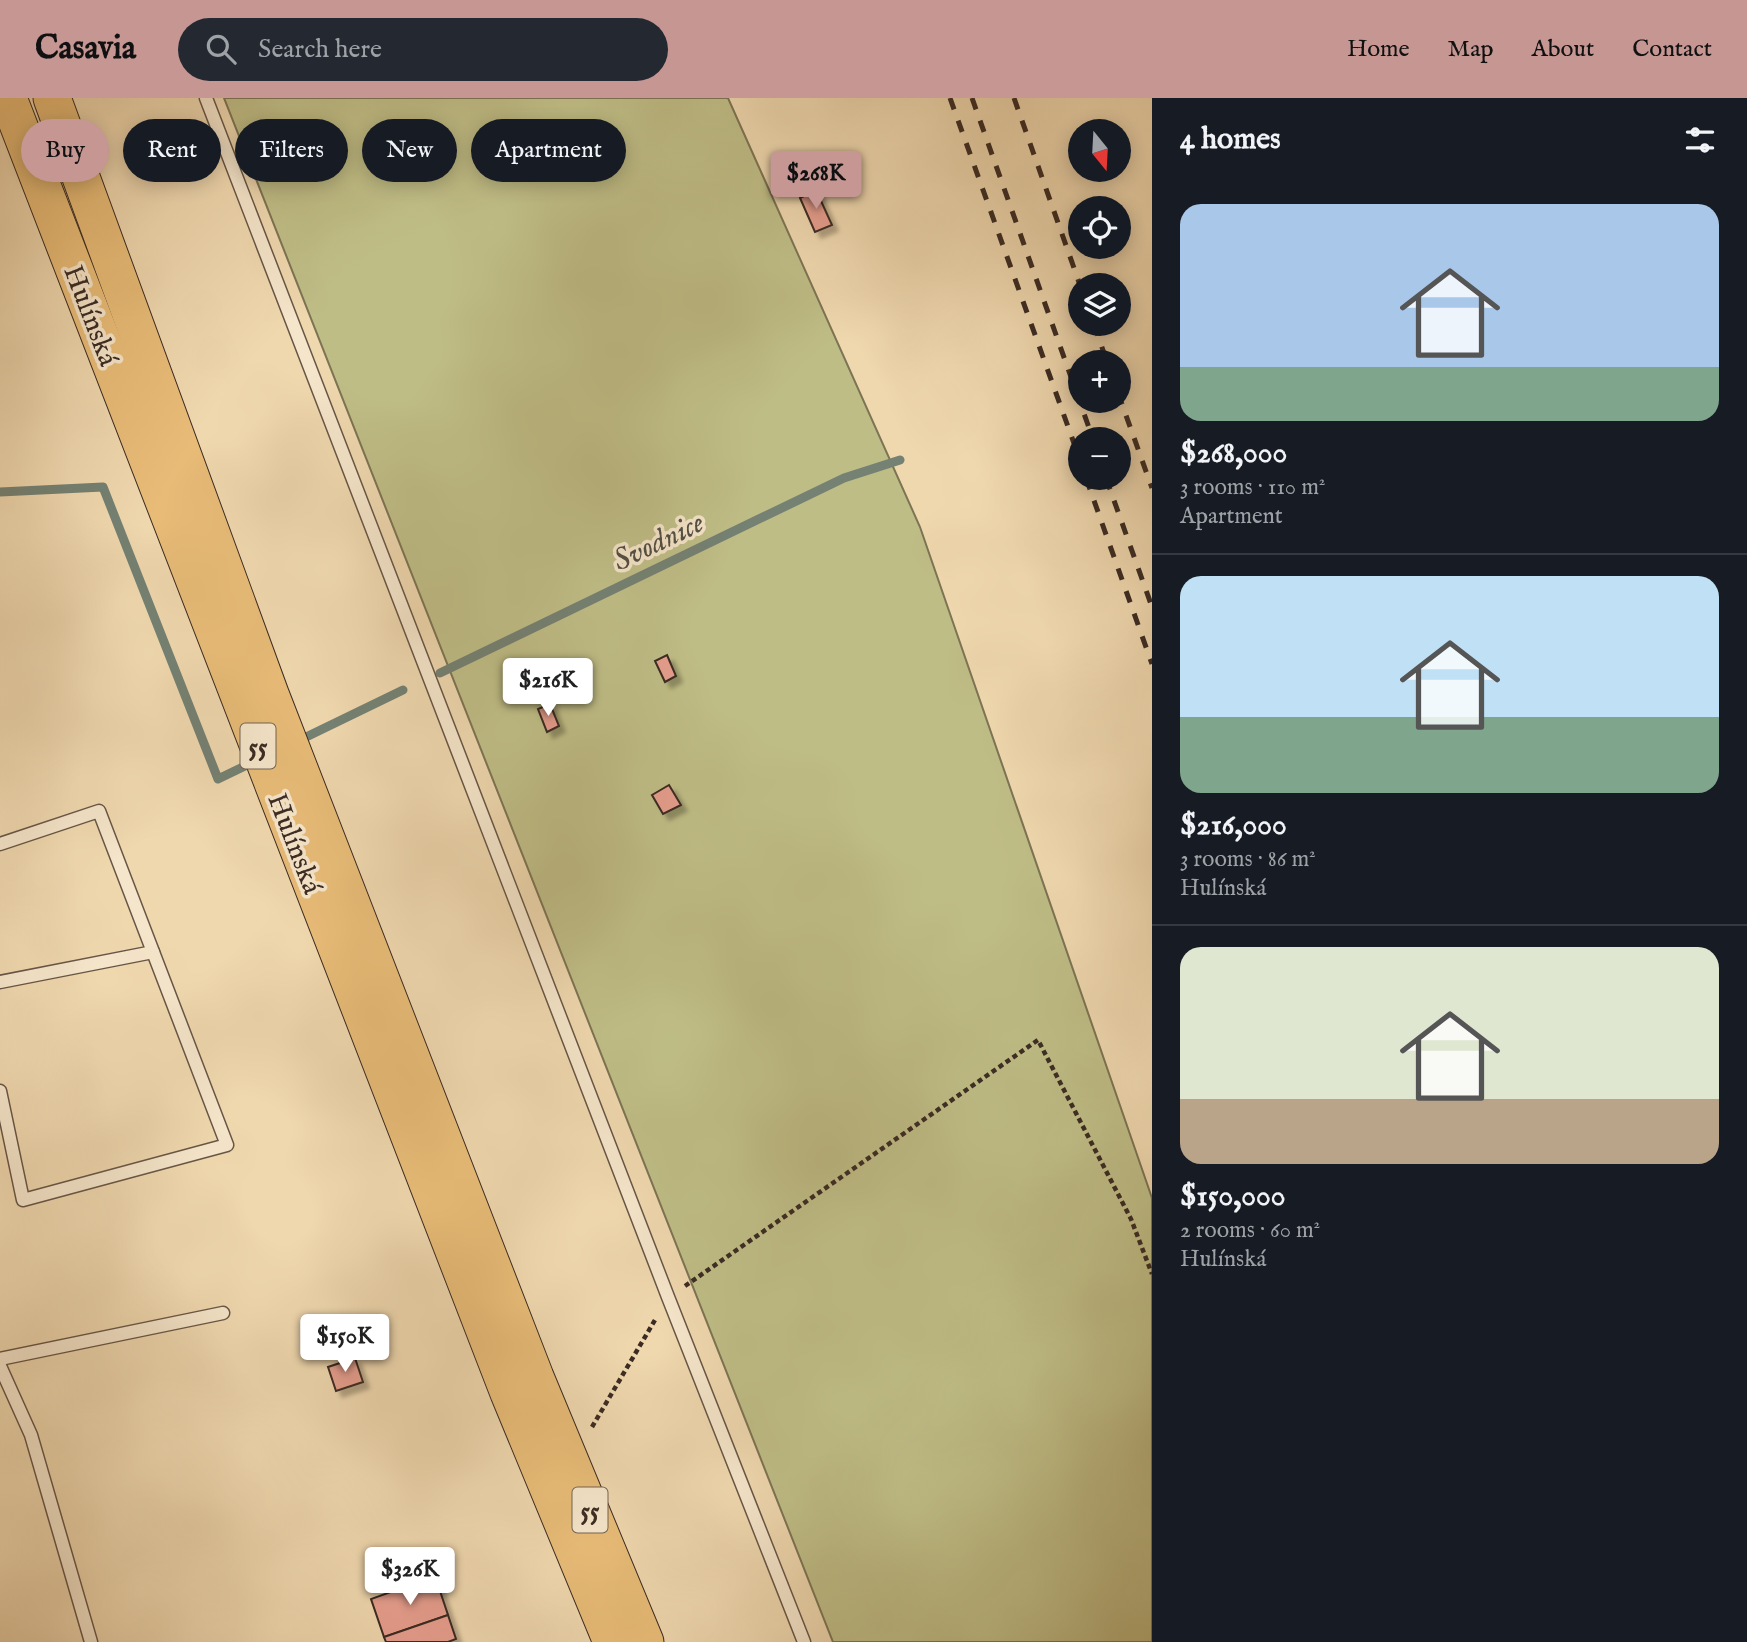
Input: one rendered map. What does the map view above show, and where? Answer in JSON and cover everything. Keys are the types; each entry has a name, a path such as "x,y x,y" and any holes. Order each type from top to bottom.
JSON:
{"main road":[{"name":"Hulínská","path":"8,98 522,1385"},
{"name":"Hulínská","path":"52,98 522,1385"},
{"name":"55","path":"522,1385 612,1642"},
{"name":"55","path":"522,1385 645,1642"}],"lane":[{"path":"206,98 668,1297 804,1642"},
{"path":"0,844 99,811 227,1145 23,1200 0,1091"},
{"path":"0,982 153,952"},
{"path":"0,1359 223,1313"},
{"path":"0,1366 31,1435 90,1642"}],"path":[{"path":"586,1437 668,1297 1038,1040 1131,1219 1152,1274"}],"shaded area":[{"path":"224,98 728,98 920,527 1152,1198 1152,1642 833,1642 257,182 348,182 348,119 235,119 235,126"}],"building":[{"path":"816,190 832,225 815,232 800,198"},
{"path":"667,655 676,676 665,682 655,661"},
{"path":"550,704 559,726 547,732 538,709"},
{"path":"669,785 681,805 663,814 652,795"},
{"path":"355,1358 363,1382 336,1391 328,1367"},
{"path":"435,1576 448,1615 384,1637 371,1599"},
{"path":"448,1615 456,1639 448,1642 386,1642 384,1637"}],"waterway":[{"name":"Svodnice","path":"440,673 844,478 900,460"},
{"name":"Svodnice","path":"0,492 103,487 218,779 245,766"},
{"name":"Svodnice","path":"302,739 403,690"}],"railway":[{"path":"950,98 1068,427"},
{"path":"972,98 1089,427"},
{"path":"1014,98 1076,273"},
{"path":"1098,336 1103,350"},
{"path":"1125,413 1152,488"},
{"path":"1090,490 1152,664"},
{"path":"1110,490 1152,607"}]}
